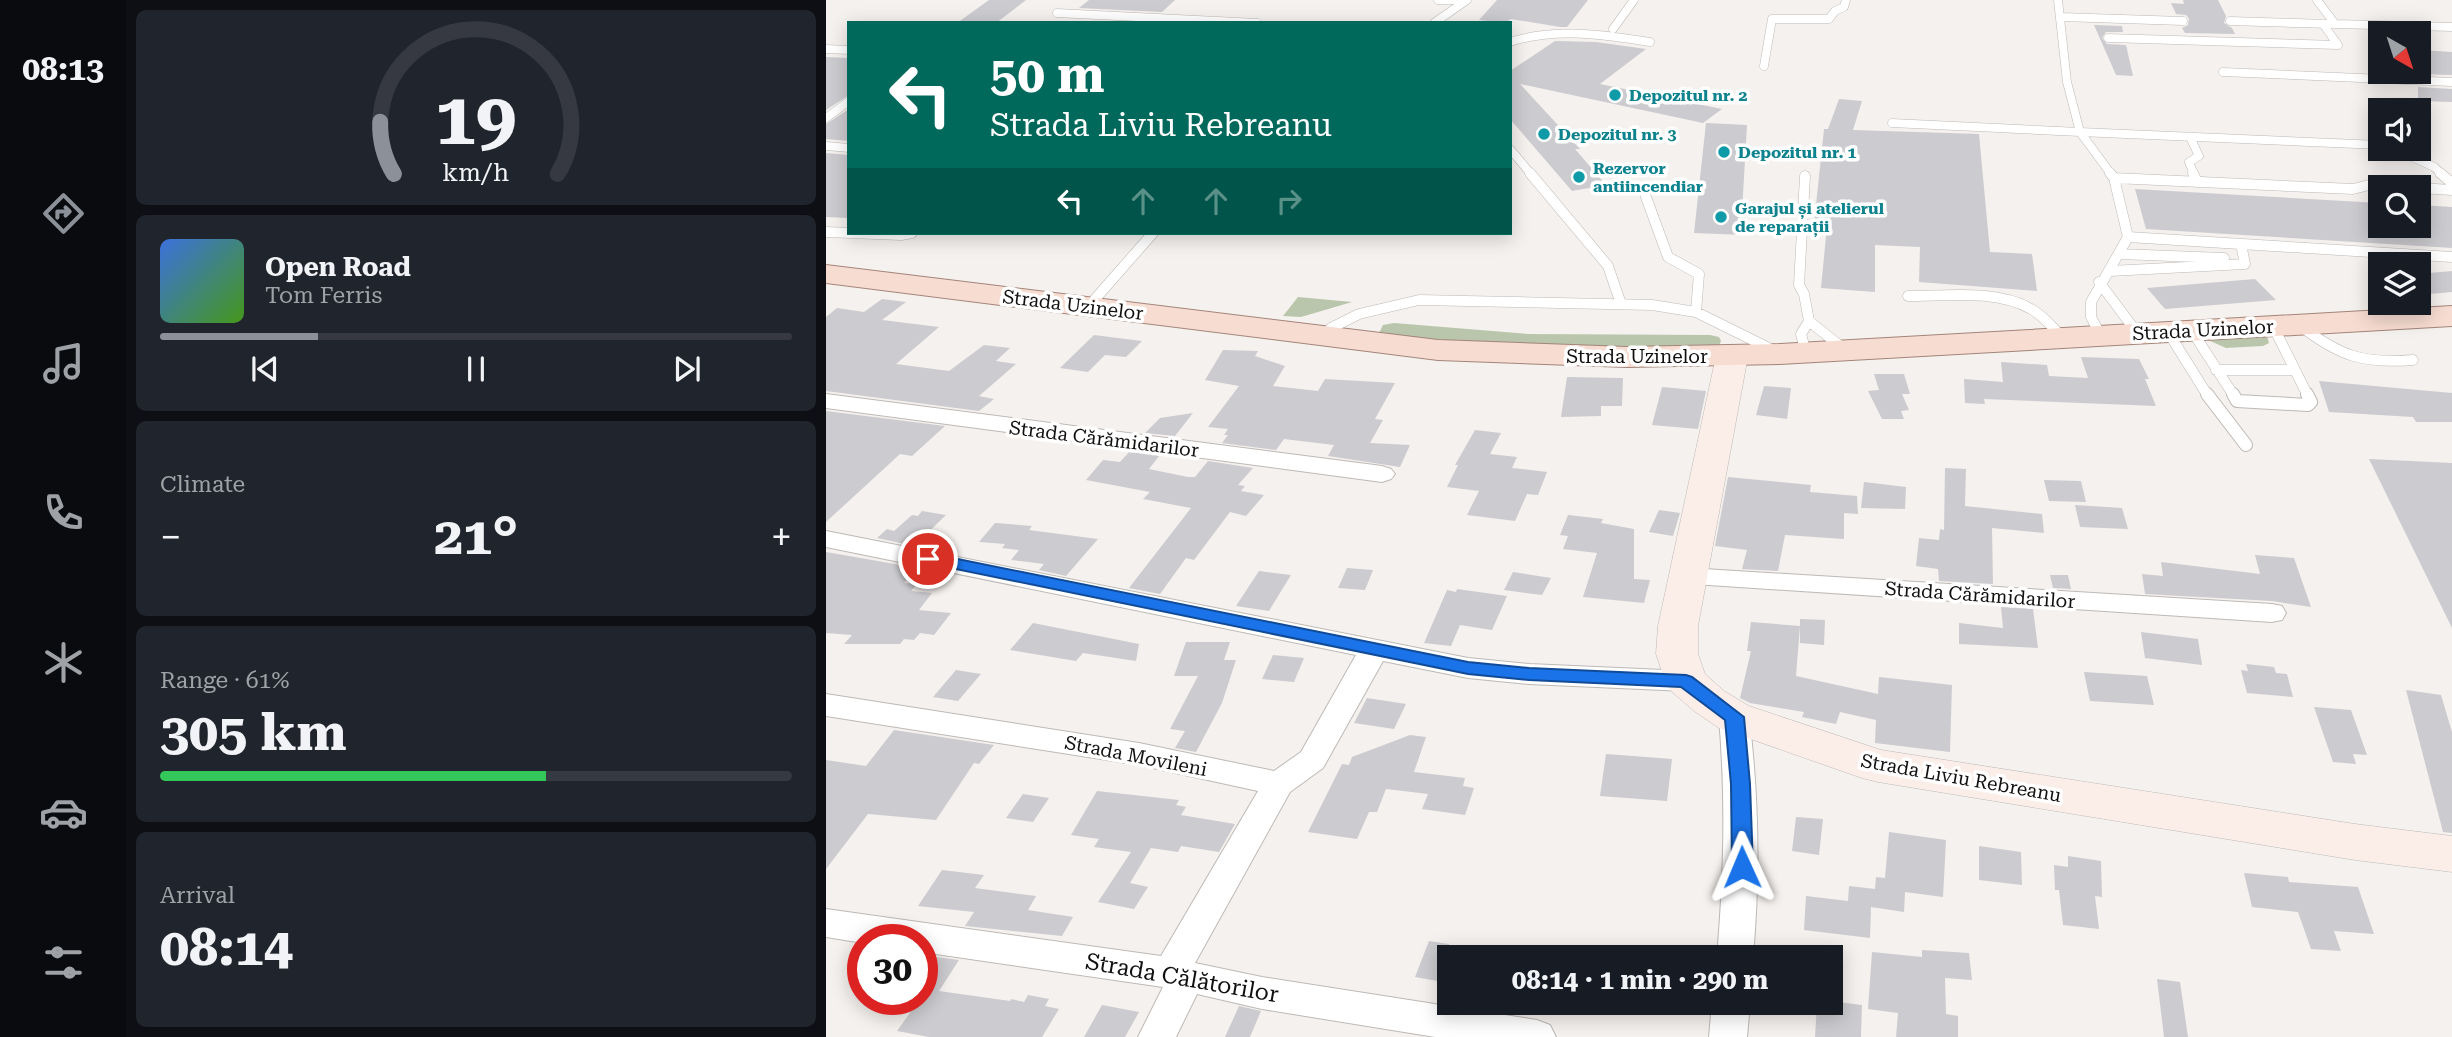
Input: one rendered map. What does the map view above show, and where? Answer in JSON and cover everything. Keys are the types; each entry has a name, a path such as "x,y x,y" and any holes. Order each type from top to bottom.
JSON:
{"main road":[{"name":"Strada Uzinelor","path":"826,274 1322,337 1512,354 1732,356 1799,343 1845,350 2452,316"}],"street":[{"path":"826,538 1468,668 1529,674 1686,681 1677,654 1678,626 1732,356"},
{"name":"Strada Cărămidarilor","path":"826,401 1382,474"},
{"name":"Strada Cărămidarilor","path":"1688,577 2272,613"},
{"path":"1157,1037 1179,975 1279,784 1312,760 1375,648"},
{"name":"Strada Liviu Rebreanu","path":"1686,681 1709,701 1734,717 1878,766 2328,838 2452,855"},
{"name":"Strada Movileni","path":"826,705 1139,754 1279,784"},
{"path":"1734,717 1741,784 1742,867 1736,945"},
{"name":"Strada Călătorilor","path":"826,923 1179,975 1262,993 1536,1037"},
{"path":"1728,1037 1730,1015"}],"lane":[{"path":"1438,0 1467,0"},
{"path":"1437,21 1467,0"},
{"path":"1613,29 1634,0"},
{"path":"1764,66 1772,19 1829,19 1835,11 1844,7 1846,0"},
{"path":"2058,0 2067,82 2080,132 2114,178 2128,237 2110,271 2092,293 2091,322 2101,336"},
{"path":"2317,0 2335,24"},
{"path":"1057,13 1217,21"},
{"path":"2060,17 2183,21"},
{"path":"2230,21 2452,26"},
{"path":"2108,38 2338,45 2323,24"},
{"path":"1512,41 1575,32 1650,42"},
{"path":"826,49 847,50"},
{"path":"2223,72 2452,82"},
{"path":"826,118 847,102"},
{"path":"1892,123 2368,144"},
{"path":"2190,137 2199,156 2189,162 2197,182"},
{"path":"826,146 847,148"},
{"path":"1512,151 1608,266 1621,304"},
{"path":"2421,161 2434,167 2452,183"},
{"path":"1322,337 1343,320 1403,302 1621,304 1651,305 1696,312 1799,343 1804,294 1799,285 1805,176"},
{"path":"2114,178 2353,189 2368,186"},
{"path":"2431,189 2452,190"},
{"path":"1646,197 1668,257 1699,274 1696,312"},
{"path":"826,232 847,233"},
{"path":"1088,307 1151,235"},
{"path":"2128,237 2452,257"},
{"path":"2110,271 2245,264 2242,244"},
{"path":"2119,254 2243,259"},
{"path":"2186,256 2191,267"},
{"path":"2099,282 2216,370 2237,401 2308,405 2311,402 2295,370 2286,325"},
{"path":"1908,296 1991,299 2024,305 2042,316 2063,338"},
{"path":"2286,325 2347,358 2376,363 2413,360"},
{"path":"2166,332 2209,398 2246,445"},
{"path":"2216,370 2295,370"}],"green space":[{"path":"1298,297 1352,302 1301,317 1283,316"},
{"path":"1394,323 1528,334 1710,335 1719,337 1721,341 1719,346 1548,347 1379,333 1383,325"},
{"path":"2267,336 2269,343 2263,346 2226,348 2208,340"}],"building":[{"path":"989,0 1026,0 999,21 960,21"},
{"path":"1089,0 1175,0 1162,12 1079,8"},
{"path":"1497,0 1588,0 1567,27 1511,19 1479,20"},
{"path":"2183,0 2218,0 2226,16 2224,23 2232,28 2235,34 2185,33 2182,28 2188,25 2189,19 2186,15 2176,14 2171,3 2184,4"},
{"path":"2094,25 2122,26 2123,32 2106,32 2102,38 2107,44 2126,45 2133,76 2116,75"},
{"path":"1555,41 1596,42 1646,49 1600,84 1722,109 1703,123 1520,84 1580,149 1575,149 1606,185 1572,191 1512,121 1512,70"},
{"path":"2431,51 2452,52 2452,75 2431,74"},
{"path":"826,57 847,58 847,96 826,110"},
{"path":"2418,87 2452,89 2452,102 2418,98"},
{"path":"1839,99 1862,101 1853,130 1979,134 1990,252 2032,254 2037,291 1919,282 1920,247 1875,245 1875,292 1821,288 1827,226 1814,224 1824,129 1828,129"},
{"path":"847,110 847,141 826,139 826,124"},
{"path":"1706,123 1747,125 1742,212 1746,212 1745,235 1694,233"},
{"path":"826,153 847,155 847,218 826,217"},
{"path":"2135,189 2368,202 2368,238 2431,238 2431,206 2452,207 2452,248 2146,229"},
{"path":"2452,271 2452,292 2431,294 2431,273"},
{"path":"2255,279 2276,300 2165,309 2147,288"},
{"path":"882,299 906,302 882,320 939,327 896,364 949,371 984,345 1010,348 996,361 1016,364 979,396 994,399 979,411 826,391 826,317 837,308 864,312"},
{"path":"1094,335 1142,341 1126,357 1105,355 1088,372 1060,368"},
{"path":"1223,350 1258,351 1255,356 1285,366 1273,386 1318,391 1325,379 1395,383 1375,419 1383,420 1370,443 1410,445 1400,467 1328,456 1334,445 1284,439 1276,450 1222,443 1228,435 1224,435 1228,429 1208,427 1239,386 1205,380"},
{"path":"2081,357 2139,359 2149,379 2145,379 2156,406 1984,399 1985,404 1965,403 1964,379 2003,382 2001,362 2047,365 2049,376 2088,378"},
{"path":"1874,374 1904,374 1910,394 1902,394 1909,410 1901,411 1904,419 1882,419 1868,391 1879,390"},
{"path":"1567,377 1623,378 1622,406 1601,406 1601,416 1561,417"},
{"path":"2319,381 2452,393 2452,422 2416,422 2413,417 2329,412"},
{"path":"1764,386 1791,388 1787,419 1756,415"},
{"path":"1662,387 1706,391 1698,429 1652,425"},
{"path":"826,411 945,426 912,456 900,454 826,522"},
{"path":"1193,413 1175,436 1145,433 1160,418"},
{"path":"1475,430 1501,433 1490,454 1517,457 1512,468 1547,472 1538,495 1527,494 1515,521 1467,515 1479,491 1447,487 1458,465 1455,465"},
{"path":"1130,451 1160,455 1149,469 1188,477 1195,477 1208,461 1253,468 1238,485 1245,486 1241,491 1264,495 1246,516 1230,512 1194,560 1186,558 1160,594 1129,588 1191,508 1143,499 1150,492 1086,480 1103,460 1120,462"},
{"path":"2369,459 2452,463 2452,628"},
{"path":"1945,468 1966,469 1965,506 2042,514 2044,533 1992,528 1993,584 1939,581 1938,569 1916,566 1919,538 1939,540 1940,529 1944,530"},
{"path":"1728,477 1811,485 1810,492 1857,496 1858,514 1844,513 1844,539 1785,535 1778,571 1742,569 1747,550 1715,546"},
{"path":"2044,480 2081,481 2086,502 2049,501"},
{"path":"1864,482 1906,487 1905,509 1861,508"},
{"path":"2075,505 2122,508 2128,529 2080,527"},
{"path":"1659,510 1680,513 1673,536 1649,532"},
{"path":"922,511 946,515 914,546 877,538 887,529 894,531 912,515 918,516"},
{"path":"1568,515 1603,519 1601,523 1634,529 1634,579 1650,580 1644,603 1583,597 1597,553 1563,549 1568,536 1560,535"},
{"path":"995,523 1032,526 1029,530 1098,539 1066,576 1039,570 1044,564 1011,560 1019,550 1002,548 1005,544 979,542"},
{"path":"826,552 918,568 904,583 917,584 911,591 932,593 919,610 951,613 934,635 920,633 914,640 904,639 900,644 844,644 852,635 826,633"},
{"path":"2255,555 2294,558 2311,607 2272,601 2145,594 2142,574 2163,576 2161,562 2260,574"},
{"path":"1347,568 1373,570 1365,590 1338,588"},
{"path":"1259,571 1291,575 1269,611 1236,606"},
{"path":"1513,572 1551,578 1542,595 1504,590"},
{"path":"2050,575 2068,575 2071,589 2053,588"},
{"path":"1457,589 1507,596 1492,630 1460,625 1451,646 1424,643 1447,590 1456,592"},
{"path":"2001,607 2033,609 2038,648 1959,644 1959,623 2003,628"},
{"path":"1800,619 1825,620 1824,645 1800,643"},
{"path":"1751,622 1800,626 1796,676 1878,694 1879,677 1952,685 1950,752 1875,743 1876,720 1840,712 1836,724 1802,717 1804,712 1750,703 1740,698 1751,651 1747,651"},
{"path":"1033,623 1139,644 1136,661 1083,653 1076,661 1010,650"},
{"path":"2141,632 2198,639 2202,665 2145,658"},
{"path":"1186,642 1230,642 1224,660 1236,660 1222,703 1196,752 1175,748 1185,731 1170,729 1198,676 1174,676"},
{"path":"1273,655 1304,658 1294,682 1262,679"},
{"path":"2246,664 2274,667 2276,673 2287,674 2293,697 2247,693 2241,670 2248,671"},
{"path":"956,670 981,674 958,701 933,697"},
{"path":"2084,672 2147,676 2154,705 2090,701"},
{"path":"2406,690 2441,695 2452,732 2452,833 2443,832"},
{"path":"1367,698 1406,704 1394,729 1354,723"},
{"path":"2314,707 2351,710 2367,755 2353,754 2356,764 2333,762"},
{"path":"894,730 994,745 979,764 974,763 936,820 868,814 826,869 826,760 866,766"},
{"path":"1410,735 1426,737 1414,772 1465,778 1463,786 1474,788 1465,815 1422,809 1428,794 1386,789 1377,812 1369,812 1357,839 1308,832 1342,764 1349,765 1352,757"},
{"path":"1606,754 1672,759 1667,801 1600,796"},
{"path":"1097,791 1179,800 1176,805 1186,807 1181,815 1235,824 1219,852 1181,846 1178,852 1151,848 1130,883 1148,887 1134,909 1098,902 1131,852 1094,847 1099,839 1071,835"},
{"path":"1023,794 1049,798 1033,822 1006,818"},
{"path":"1796,817 1823,819 1819,855 1792,851"},
{"path":"1889,832 1946,840 1943,897 1905,892 1904,912 1871,907 1870,938 1804,930 1806,896 1848,901 1849,886 1875,889 1876,877 1885,878"},
{"path":"1979,846 2021,852 2022,885 1979,880"},
{"path":"2068,856 2101,861 2102,897 2095,896 2099,929 2063,925 2059,890 2055,890 2054,865 2068,867"},
{"path":"942,870 984,875 975,888 1036,896 1028,910 1073,917 1062,936 965,926 974,912 918,906"},
{"path":"2244,873 2288,877 2289,882 2358,887 2374,934 2334,931 2341,951 2311,949 2298,912 2252,907"},
{"path":"1429,941 1449,944 1437,945 1437,981 1415,977"},
{"path":"1922,950 1969,953 1972,980 1945,978 1946,1014 1958,1016 1958,1037 1896,1037 1898,1013 1868,1009 1872,952 1922,957"},
{"path":"938,957 959,960 939,991 1024,1002 1028,995 1049,999 1045,1006 1059,1009 1042,1037 929,1037 897,1031 908,1015 938,1015"},
{"path":"2157,979 2180,982 2188,1037 2164,1037"},
{"path":"1843,1003 1862,1005 1861,1037 1815,1037 1816,1015 1843,1015"},
{"path":"1102,1005 1139,1012 1125,1037 1084,1037"},
{"path":"1239,1006 1261,1011 1250,1037 1225,1037"}],"place":[{"name":"Depozitul nr. 2","path":"1615,95"},
{"name":"Depozitul nr. 3","path":"1544,134"},
{"name":"Depozitul nr. 1","path":"1724,152"},
{"name":"Rezervor antiincendiar","path":"1579,177"},
{"name":"Garajul și atelierul de reparații","path":"1721,217"}],"route":[{"path":"928,559 1468,668 1529,674 1686,681 1709,701 1734,717 1741,784 1742,867"}]}
